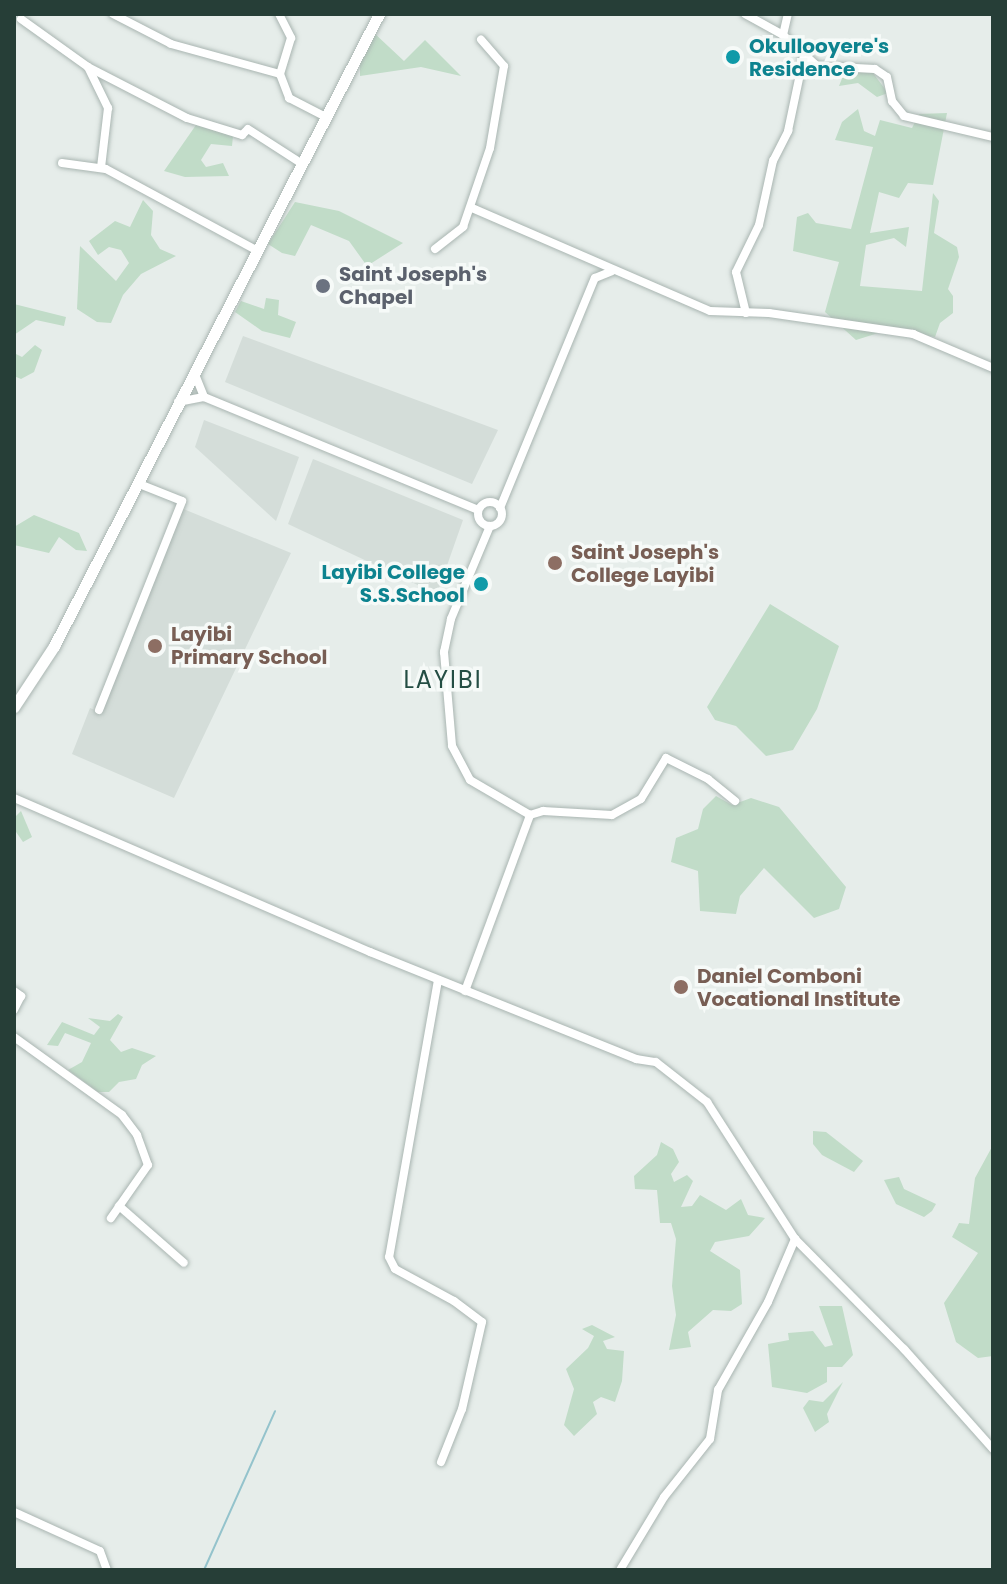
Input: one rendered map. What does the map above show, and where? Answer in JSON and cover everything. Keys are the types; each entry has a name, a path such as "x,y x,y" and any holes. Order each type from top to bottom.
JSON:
{"street":[{"path":"113,14 171,44 280,74"},
{"path":"279,14 291,38 280,74 291,101 326,117"},
{"path":"14,707 54,646 379,14"},
{"path":"745,14 783,35 804,55 827,69 875,69 887,77 892,101 904,116 993,137"},
{"path":"766,27 787,17"},
{"path":"783,35 787,17"},
{"path":"21,19 88,67 187,118 242,135 248,129 301,163"},
{"path":"435,249 454,238 472,208 490,148 504,66 481,40"},
{"path":"746,313 736,272 759,225 773,161 788,131 804,55"},
{"path":"88,67 108,108 101,168"},
{"path":"62,163 101,168 256,250"},
{"path":"472,208 560,242 612,271 710,311 913,334 993,368"},
{"path":"612,271 595,278 500,508 501,519 490,526 446,636 445,707 453,753 464,774 482,790 530,815 543,811 598,816 624,810 641,799 666,758 708,779 735,801"},
{"path":"194,371 204,397"},
{"path":"178,402 204,397 478,510 483,524 490,526"},
{"path":"99,710 182,501 137,483"},
{"path":"478,510 491,502 500,508"},
{"path":"14,798 125,850 438,980 636,1059 656,1062 710,1106 795,1239 913,1358 993,1449"},
{"path":"465,991 530,815"},
{"path":"438,980 389,1257 395,1269 454,1301 482,1322 464,1403 441,1462"},
{"path":"14,991 21,996 14,1010"},
{"path":"14,1037 117,1111 136,1132 148,1164 111,1218"},
{"path":"119,1206 184,1263"},
{"path":"620,1570 664,1497 710,1439 718,1390 768,1302 795,1239"},
{"path":"14,1512 100,1551 107,1570"}],"shaded area":[{"path":"243,336 498,430 472,484 225,382"},
{"path":"204,420 299,457 276,521 195,447"},
{"path":"313,459 463,520 437,594 288,524"},
{"path":"181,508 291,553 174,798 72,754 90,708 100,712"}],"green space":[{"path":"373,32 404,61 425,40 461,76 421,67 360,76 360,59"},
{"path":"845,71 873,73 888,93 877,97 858,83 839,86"},
{"path":"858,109 864,131 875,136 880,120 912,128 919,114 947,113 933,185 908,183 899,198 879,192 870,233 909,227 906,247 894,238 866,245 860,286 922,291 933,193 939,201 934,233 957,247 959,257 948,289 953,296 953,313 940,323 935,337 891,329 856,340 825,312 839,262 793,251 797,217 808,213 816,223 851,229 873,147 835,140 842,122"},
{"path":"196,125 233,136 232,146 211,144 201,160 206,167 223,163 229,176 185,177 164,171"},
{"path":"143,200 153,211 151,235 160,249 176,256 141,274 123,295 111,323 97,322 77,309 80,246 116,281 129,263 121,250 109,247 98,255 89,241 115,221 130,227"},
{"path":"295,202 339,211 403,243 367,266 349,241 311,225 295,256 282,253 268,244"},
{"path":"266,298 279,300 278,315 296,322 290,338 262,331 235,312 241,301 264,309"},
{"path":"14,304 66,317 64,326 36,320 14,335"},
{"path":"35,345 42,350 34,372 21,379 14,376 14,353 22,357"},
{"path":"34,515 79,533 87,551 76,550 59,537 49,553 14,545 14,527"},
{"path":"770,604 839,646 817,709 793,750 766,756 736,726 715,720 707,707"},
{"path":"716,796 732,805 751,798 779,807 846,887 839,909 814,918 764,868 740,896 736,914 700,911 698,871 671,862 676,838 698,829 703,809"},
{"path":"21,811 32,837 23,842 14,829 14,818"},
{"path":"118,1014 123,1017 110,1040 121,1052 132,1048 156,1056 142,1065 136,1079 119,1082 109,1092 98,1092 68,1070 82,1062 91,1043 65,1033 58,1046 47,1045 62,1022 94,1035 100,1027 88,1018 110,1021"},
{"path":"813,1131 826,1132 863,1161 854,1172 822,1155 813,1144"},
{"path":"661,1142 673,1149 679,1162 671,1174 674,1182 687,1175 693,1181 681,1207 692,1206 700,1195 726,1210 741,1199 748,1215 765,1218 749,1236 715,1242 710,1251 740,1270 742,1304 731,1311 713,1310 688,1332 691,1347 669,1350 676,1315 672,1286 676,1239 671,1223 660,1223 657,1190 635,1189 634,1176 657,1155"},
{"path":"993,1145 993,1356 978,1358 956,1342 944,1303 978,1253 952,1237 959,1223 969,1224 975,1178"},
{"path":"899,1177 904,1189 936,1204 932,1211 924,1217 896,1204 884,1180"},
{"path":"819,1306 842,1306 853,1355 842,1367 827,1367 827,1382 807,1393 772,1387 768,1344 789,1340 788,1333 813,1331 825,1347 833,1345"},
{"path":"592,1325 615,1337 603,1341 607,1349 624,1351 622,1381 615,1402 601,1397 593,1402 597,1414 574,1436 564,1425 574,1389 566,1369 588,1348 594,1336 582,1329"},
{"path":"843,1382 827,1414 829,1422 815,1432 803,1408 809,1400 823,1402"}],"waterway":[{"path":"204,1570 275,1411"}],"place":[{"name":"Okullooyere's Residence","path":"733,57"},
{"name":"Saint Joseph's Chapel","path":"323,286"},
{"name":"Saint Joseph's College Layibi","path":"555,563"},
{"name":"Layibi College S.S.School","path":"481,584"},
{"name":"Layibi Primary School","path":"155,646"},
{"name":"Daniel Comboni Vocational Institute","path":"681,987"}],"district":[{"name":"LAYIBI","path":"443,680"}]}
